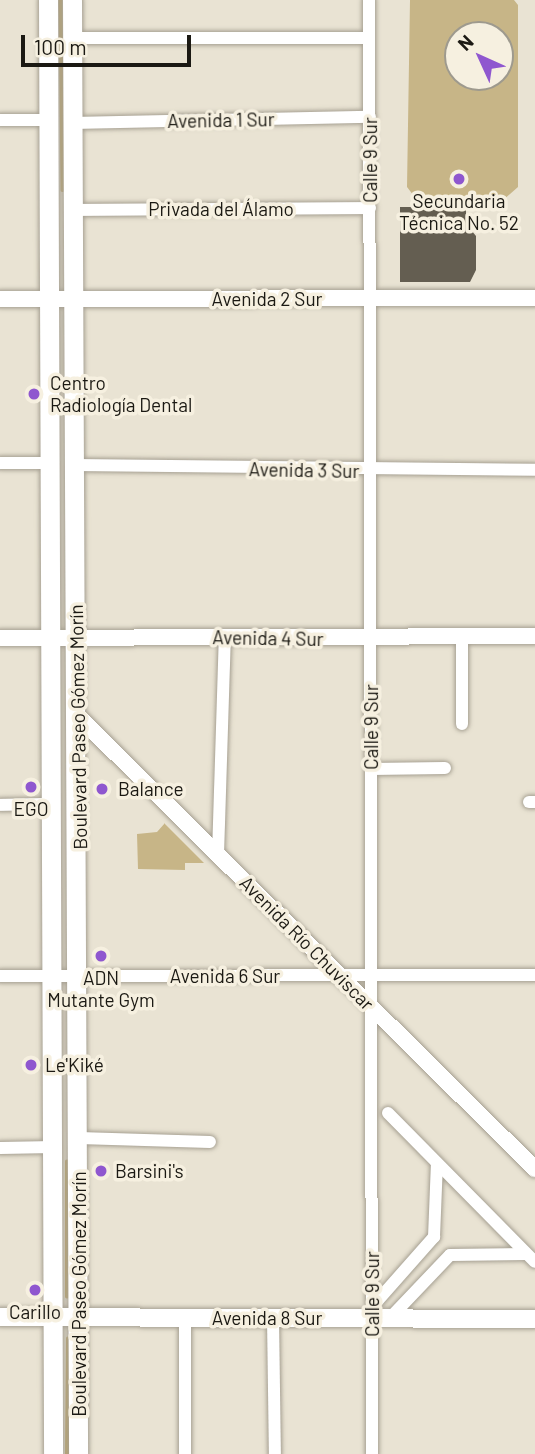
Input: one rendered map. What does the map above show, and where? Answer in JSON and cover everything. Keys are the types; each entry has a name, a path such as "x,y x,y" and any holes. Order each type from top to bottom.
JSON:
{"main road":[{"name":"Boulevard Paseo Gómez Morín","path":"48,0 53,637 53,1454"},
{"name":"Boulevard Paseo Gómez Morín","path":"72,0 74,465 79,717 78,1454"},
{"path":"53,677 79,717"},
{"name":"Avenida 8 Sur","path":"0,1317 79,1315 273,1318 372,1313 390,1318 535,1319"}],"street":[{"name":"Calle 9 Sur","path":"369,0 372,1454"},
{"path":"72,38 369,38"},
{"name":"Avenida 1 Sur","path":"72,123 370,117"},
{"path":"0,120 49,120"},
{"name":"Privada del Álamo","path":"72,210 370,208"},
{"name":"Avenida 2 Sur","path":"0,299 535,298"},
{"path":"0,463 52,463"},
{"name":"Avenida 3 Sur","path":"74,465 370,471 535,470"},
{"name":"Avenida 4 Sur","path":"0,638 370,639 535,636"},
{"path":"218,855 225,637"},
{"path":"462,637 462,724"},
{"name":"Avenida Río Chuviscar","path":"79,717 535,1169"},
{"path":"371,769 445,768"},
{"path":"0,805 53,804"},
{"name":"Avenida 6 Sur","path":"0,976 535,975"},
{"path":"388,1113 531,1258"},
{"path":"79,1138 210,1142"},
{"path":"0,1148 54,1147"},
{"path":"372,1313 434,1237 438,1163"},
{"path":"390,1318 450,1255 531,1258"},
{"path":"185,1318 185,1454"},
{"path":"273,1318 275,1454"}],"shaded area":[{"path":"410,0 514,0 518,5 518,187 503,200 417,200 407,187"},
{"path":"165,823 204,863 185,863 185,870 138,869 137,834 157,832"}],"building":[{"path":"400,207 466,207 466,224 476,236 476,270 470,282 400,282"}],"waterway":[{"path":"61,0 63,190"},
{"path":"67,1162 67,1297"},
{"path":"67,1454 68,1339"}],"place":[{"name":"Secundaria Técnica No. 52","path":"459,179"},
{"name":"Centro Radiología Dental","path":"34,394"},
{"name":"EGO","path":"31,787"},
{"name":"Balance","path":"102,789"},
{"name":"ADN Mutante Gym","path":"101,956"},
{"name":"Le'Kiké","path":"31,1065"},
{"name":"Barsini's","path":"101,1171"},
{"name":"Carillo","path":"35,1290"}]}
